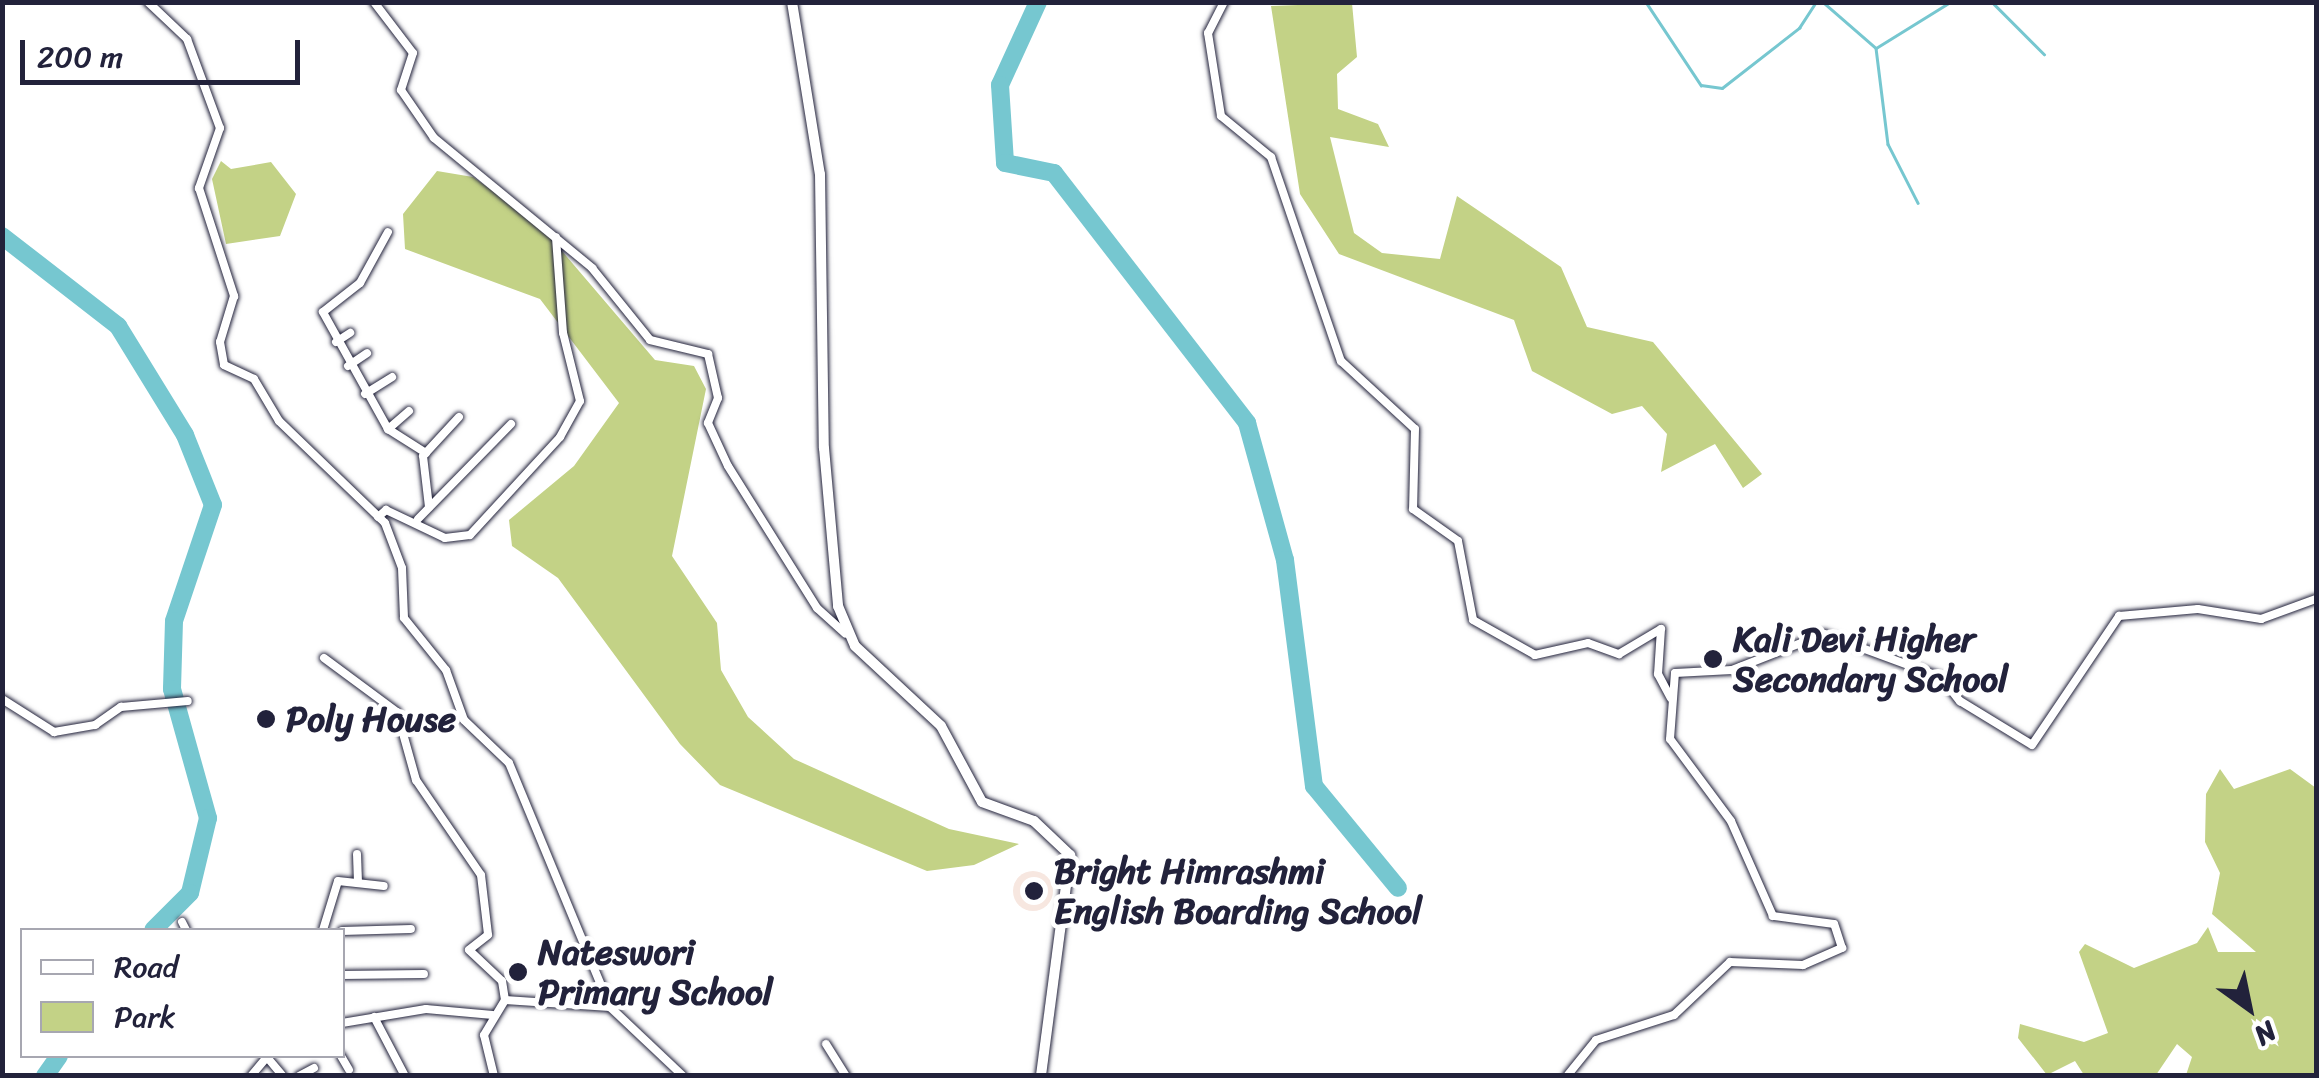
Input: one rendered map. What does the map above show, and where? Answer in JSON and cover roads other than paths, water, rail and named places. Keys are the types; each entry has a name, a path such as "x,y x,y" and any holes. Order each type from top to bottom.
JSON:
{"street":[{"path":"148,2 186,39 220,128 219,151 199,188 234,296 220,342 224,365 254,379 279,421 378,517 402,568 404,618 439,658 464,720 510,763 610,1006 683,1076"},
{"path":"374,2 413,53 401,90 434,138 556,235 650,340 708,354 718,398 708,423 728,466 817,608 941,726 982,802 1034,821 1070,855 1041,1076"},
{"path":"792,2 820,174 824,448 845,633"},
{"path":"1224,2 1208,33 1220,116 1271,157 1342,361 1415,428 1413,508 1458,541 1473,620 1536,655 1588,643 1620,654 1661,629 1658,674 1672,698"},
{"path":"388,232 360,283 323,312 348,366 388,429 426,453"},
{"path":"378,517 386,510 418,519 446,538 470,534 574,414 579,384 563,333 556,235"},
{"path":"336,342 350,334"},
{"path":"348,366 367,353"},
{"path":"365,394 392,377"},
{"path":"388,429 410,412"},
{"path":"429,507 426,453 459,417"},
{"path":"418,519 511,424"},
{"path":"1567,1076 1596,1040 1674,1014 1730,962 1803,965 1842,948 1834,924 1773,916 1730,821 1670,739 1674,673 1732,670 1824,634 1941,678 1960,702 2032,745 2044,740 2118,616 2198,608 2261,619 2316,599"},
{"path":"324,658 397,712 416,780 481,874 488,935 469,950 502,982 505,1000"},
{"path":"2,699 54,732 160,703 184,701"},
{"path":"357,854 358,883"},
{"path":"323,928 333,887 358,883 384,886"},
{"path":"345,931 411,928"},
{"path":"345,974 424,974"},
{"path":"505,1000 610,1006"},
{"path":"494,1076 484,1035 493,1014 505,1000"},
{"path":"345,1022 374,1017 493,1014"},
{"path":"374,1017 405,1076"},
{"path":"826,1044 846,1076"},
{"path":"343,1058 349,1070"},
{"path":"299,1076 314,1068"}],"waterway":[{"path":"1038,2 1000,85 1005,163 1054,173 1247,423 1285,560 1314,786 1398,888"},
{"path":"1646,2 1701,85 1722,88 1799,28 1816,2"},
{"path":"1823,2 1876,48 1947,4 1994,4 2044,54"},
{"path":"1876,48 1888,144 1918,203"},
{"path":"2,236 118,326 185,435 213,505 174,621 172,689 208,818 190,893 155,928"},
{"path":"45,1076 58,1058"}],"place":[{"name":"Kali Devi Higher Secondary School","path":"1713,659"},
{"name":"Poly House","path":"266,719"},
{"name":"Bright Himrashmi English Boarding School","path":"1034,891"},
{"name":"Nateswori Primary School","path":"518,972"}]}
